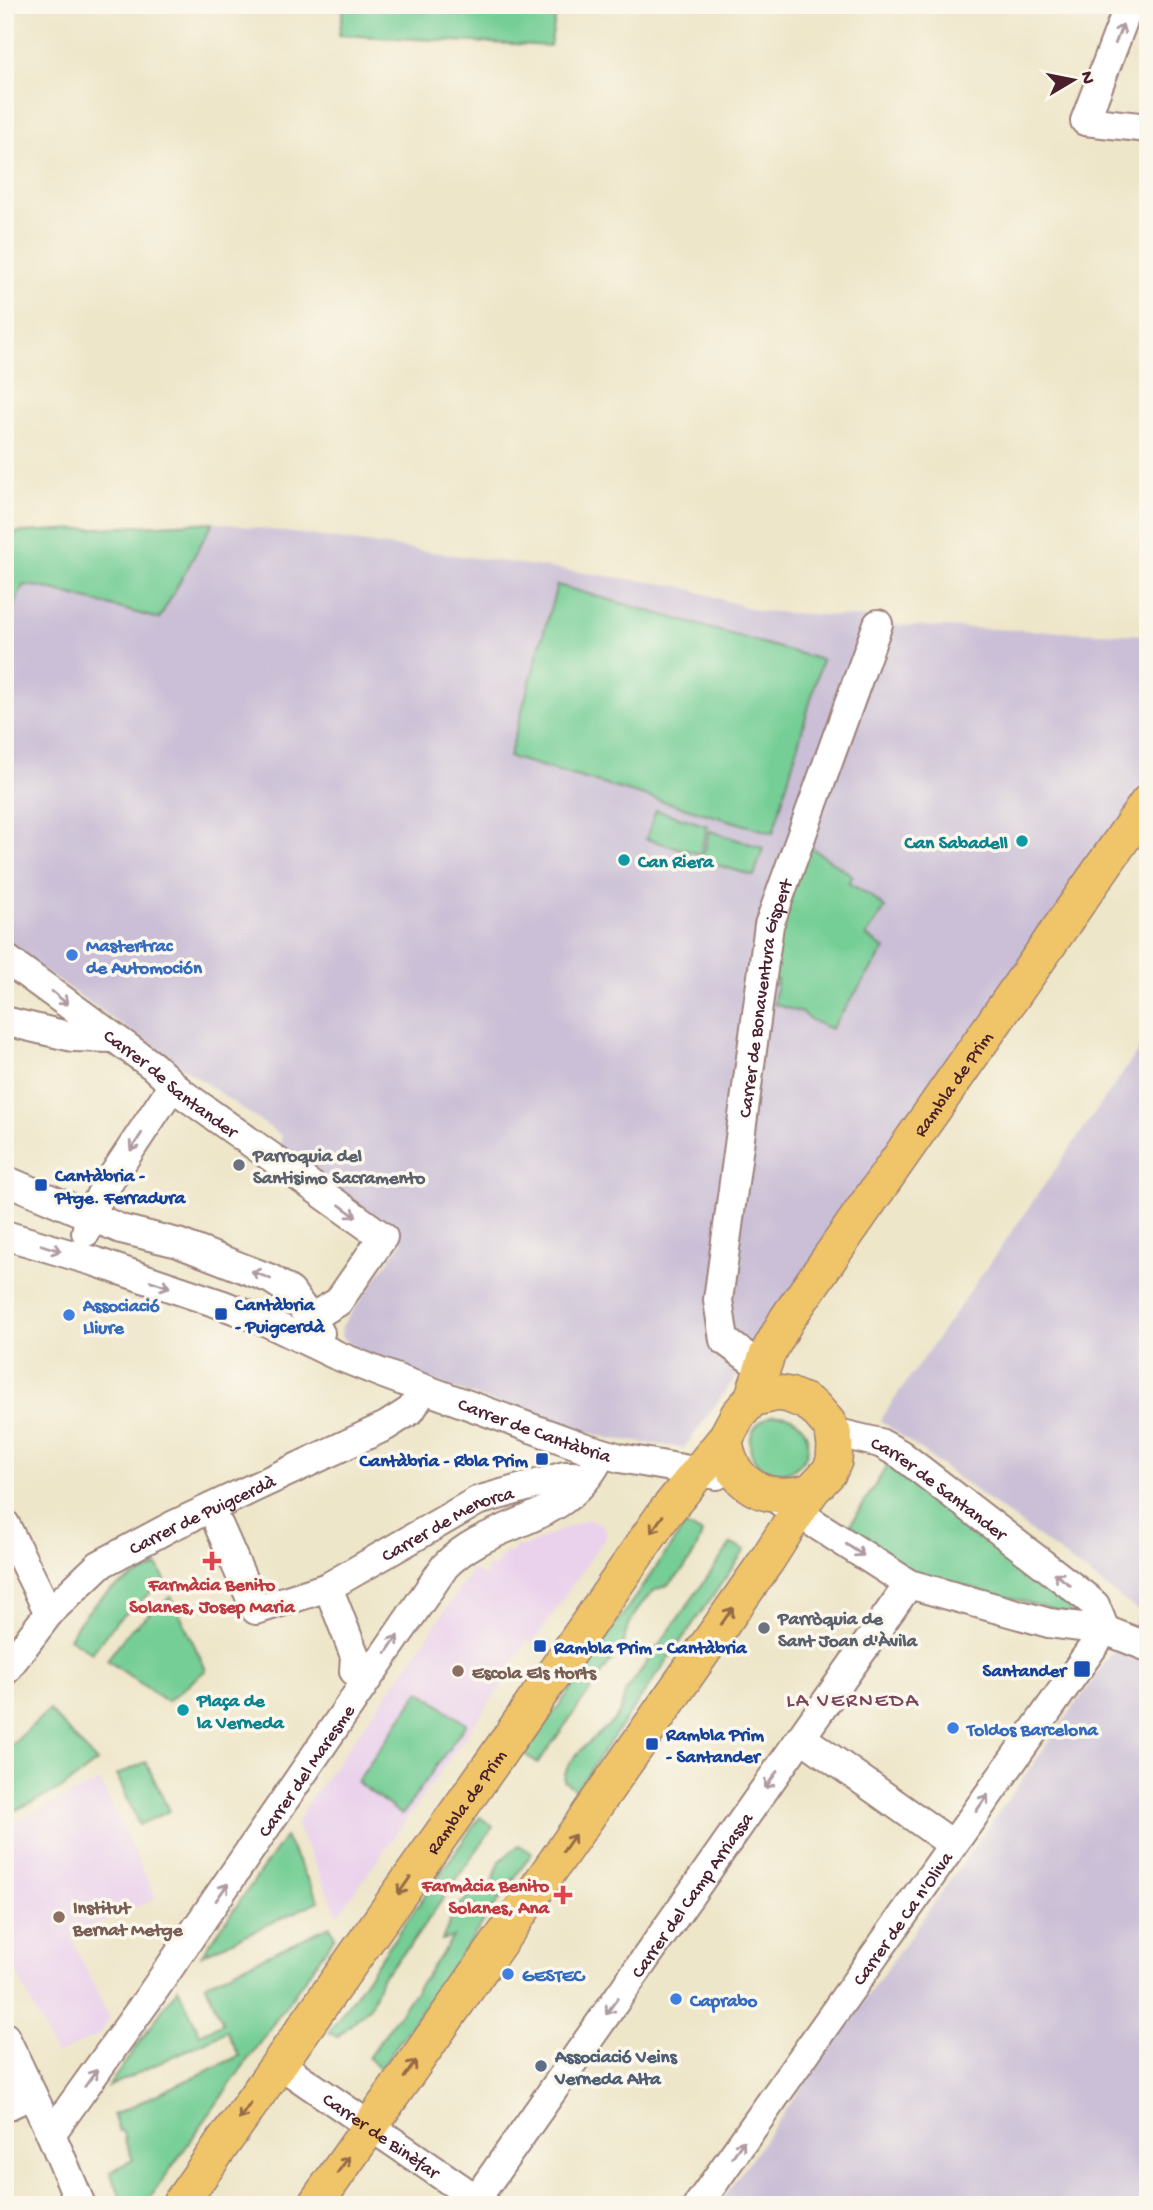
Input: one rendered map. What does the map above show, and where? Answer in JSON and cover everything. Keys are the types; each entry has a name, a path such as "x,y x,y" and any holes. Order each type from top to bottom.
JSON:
{"main road":[{"name":"Rambla de Prim","path":"179,2205 499,1753 664,1514 725,1439 757,1383 787,1319 1148,802"},
{"path":"757,1383 815,1408 833,1432 834,1461 822,1482 780,1495"},
{"path":"725,1439 727,1459 780,1495"},
{"path":"314,2205 767,1560 780,1495"}],"street":[{"path":"1129,5 1085,121 1148,128"},
{"name":"Carrer de Bonaventura Gispert","path":"757,1383 724,1340 718,1300 769,925 878,624"},
{"name":"Carrer de Santander","path":"5,958 153,1066 173,1085 383,1237 338,1302 309,1319"},
{"path":"5,1021 72,1037 113,1038"},
{"path":"96,1262 86,1240 90,1217 101,1194 173,1085"},
{"path":"5,1181 121,1229 178,1243 271,1279 291,1292 336,1355"},
{"name":"Carrer de Cantàbria","path":"5,1235 96,1262 267,1322 336,1355 602,1453 699,1471 780,1495"},
{"name":"Carrer de Puigcerdà","path":"10,1653 99,1565 173,1526 395,1421 411,1410 424,1388"},
{"name":"Carrer de Santander","path":"833,1432 880,1443 900,1454 1087,1598 1095,1605 1105,1630"},
{"name":"Carrer del Maresme","path":"51,2134 150,1996 445,1566 466,1548 562,1502 596,1467 602,1453"},
{"name":"Carrer de Menorca","path":"219,1526 257,1609 328,1587 477,1501 565,1476 574,1476"},
{"path":"780,1495 909,1584 1049,1623 1105,1630 1148,1647"},
{"path":"5,1524 49,1613"},
{"name":"Carrer del Camp Arriassa","path":"478,2203 909,1584"},
{"path":"328,1587 355,1656 354,1671"},
{"name":"Carrer de Ca n'Oliva","path":"698,2205 1105,1630"},
{"path":"808,1742 952,1844"},
{"path":"5,2037 81,2205"},
{"name":"Carrer de Binèfar","path":"278,2063 371,2125 478,2203"},
{"path":"5,2106 32,2094"}],"shaded area":[{"path":"213,522 680,586 758,611 868,618 891,625 1148,635 1148,809 684,1448 613,1439 571,1428 371,1361 341,1336 342,1326 403,1241 278,1151 282,1136 5,944 5,629 23,585 42,587 159,619"},
{"path":"1148,1037 1148,2205 718,2205 1141,1613 880,1420"},
{"name":"Escola Els Horts","path":"587,1519 602,1525 606,1529 606,1536 533,1643 527,1640 512,1665 515,1667 338,1915 296,1824 312,1797 410,1662 473,1569 485,1577 490,1565 494,1568 505,1552 512,1553 518,1545 522,1547"},
{"name":"Institut Bernat Metge","path":"100,1781 156,1898 71,1937 109,2018 100,2034 56,2055 5,1948 5,1826"}],"green space":[{"path":"344,5 558,5 550,46 339,35"},
{"path":"213,522 159,619 42,587 23,585 5,629 5,533"},
{"path":"557,585 822,660 773,833 509,757"},
{"path":"656,810 708,826 700,854 646,839"},
{"path":"710,831 763,848 754,876 701,860"},
{"path":"806,844 853,876 848,883 885,908 866,936 885,949 831,1029 811,1020 803,1013 774,1004 777,980 767,978"},
{"path":"779,1415 800,1423 808,1444 800,1465 779,1473 758,1465 750,1444 758,1423"},
{"path":"891,1460 1085,1609 1085,1618 912,1572 845,1533"},
{"path":"685,1526 702,1533 690,1561 675,1579 649,1595 639,1608 627,1630 624,1643 538,1763 525,1754"},
{"path":"731,1544 745,1550 576,1790 564,1781 570,1763 584,1746 616,1718 625,1693"},
{"path":"158,1566 165,1580 116,1622 92,1653 69,1638 88,1612 106,1594"},
{"path":"171,1596 206,1670 167,1702 107,1660 129,1631"},
{"path":"420,1691 466,1724 402,1815 357,1782"},
{"path":"49,1710 97,1762 63,1788 5,1815 5,1751"},
{"path":"146,1762 169,1811 139,1825 117,1775"},
{"path":"480,1817 493,1827 409,1947 382,1976 370,2007 337,2037 329,2032"},
{"path":"285,1837 319,1901 202,1955"},
{"path":"519,1845 532,1853 381,2068 368,2058 453,1937 442,1940 454,1912 479,1884 489,1892 500,1861"},
{"path":"330,1926 335,1936 145,2205 124,2205 110,2172 133,2160 124,2139 126,2138 122,2130 119,2131 113,2115 239,2056 227,2031 108,2087 178,1988 200,2034 223,2023 205,1984"}],"place":[{"name":"Can Sabadell","path":"1022,841"},
{"name":"Can Riera","path":"624,860"},
{"name":"Mastertrac de Automoción","path":"72,955"},
{"name":"Parroquia del Santisimo Sacramento","path":"239,1165"},
{"name":"Cantàbria - Ptge. Ferradura","path":"41,1185"},
{"name":"Cantàbria - Puigcerdà","path":"221,1314"},
{"name":"Associació Lliure","path":"69,1315"},
{"name":"Cantàbria - Rbla Prim","path":"542,1459"},
{"name":"Farmàcia Benito Solanes, Josep Maria","path":"212,1561"},
{"name":"Parròquia de Sant Joan d'Àvila","path":"764,1628"},
{"name":"Rambla Prim - Cantàbria","path":"540,1646"},
{"name":"Santander","path":"1082,1669"},
{"name":"Escola Els Horts","path":"458,1671"},
{"name":"Plaça de la Verneda","path":"183,1710"},
{"name":"Toldos Barcelona","path":"953,1728"},
{"name":"Rambla Prim - Santander","path":"652,1744"},
{"name":"Farmàcia Benito Solanes, Ana","path":"563,1895"},
{"name":"Institut Bernat Metge","path":"59,1917"},
{"name":"GESTEC","path":"508,1974"},
{"name":"Caprabo","path":"676,1999"},
{"name":"Associació Veins Verneda Alta","path":"541,2066"}],"district":[{"name":"LA VERNEDA","path":"853,1699"}]}
